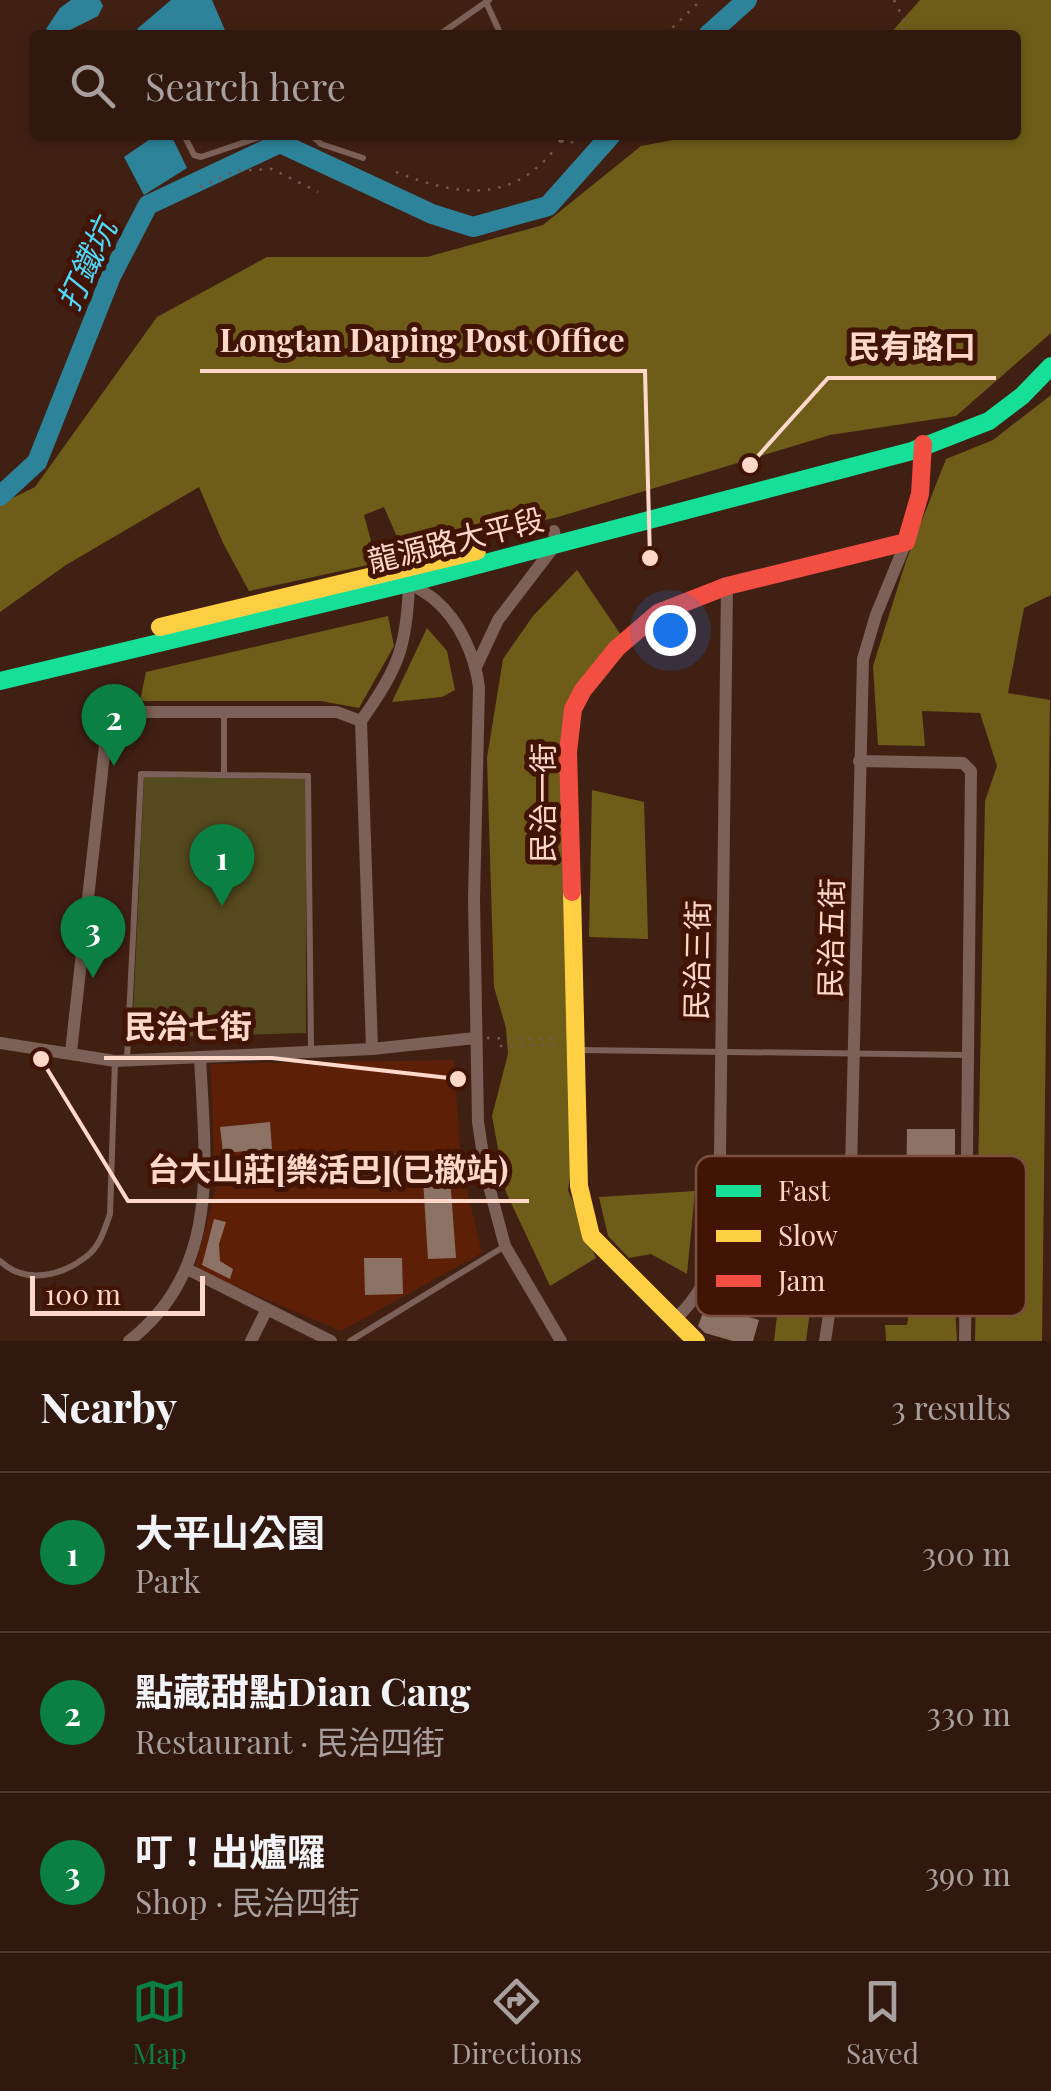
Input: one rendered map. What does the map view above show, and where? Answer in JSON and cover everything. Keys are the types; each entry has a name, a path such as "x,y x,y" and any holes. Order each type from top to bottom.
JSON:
{"main road":[{"name":"龍源路大平段","path":"0,681 555,537 828,457 912,438 923,444 966,432 996,418 1051,366"},
{"path":"906,542 922,496 923,444"},
{"name":"民治一街","path":"696,1341 591,1236 579,1186 570,1045 568,752 573,710 583,690 616,648 658,613 727,586 906,542"},
{"name":"龍源路大平段","path":"0,667 407,576"}],"street":[{"path":"476,666 498,620 555,537"},
{"name":"民治五街","path":"852,1156 863,659 906,542"},
{"path":"407,576 452,618 476,666 480,687 474,899 478,1122 486,1175 504,1246 562,1341"},
{"path":"372,1049 361,721 391,678 408,628 407,576"},
{"name":"民治三街","path":"719,1156 727,586"},
{"path":"71,1052 106,736 124,712 337,712 361,721"},
{"path":"858,761 963,763 971,771 967,1156"},
{"path":"0,1043 121,1061 372,1049 475,1038"},
{"path":"129,1341 166,1306 188,1270 206,1185 200,1057"},
{"path":"188,1270 331,1341"},
{"name":"民治三街","path":"673,1321 696,1296"},
{"path":"250,1341 267,1309"},
{"name":"民治五街","path":"825,1341 829,1316"},
{"path":"965,1316 965,1341"}],"lane":[{"path":"446,30 487,1 499,30"},
{"path":"186,140 194,155 201,157 251,140"},
{"path":"317,140 362,158"},
{"path":"224,712 224,775"},
{"path":"0,1261 10,1270 32,1277 60,1271 89,1255 102,1237 110,1214 141,774 308,776 311,1052"},
{"path":"570,1045 968,1055"},
{"path":"350,1341 504,1246"}],"path":[{"path":"670,30 702,0"},
{"path":"894,0 906,24 901,30"},
{"path":"396,172 445,188 504,189 542,166"},
{"path":"200,187 235,172 272,170 318,192"},
{"path":"475,1038 570,1045"},
{"path":"500,1046 570,1045"}],"shaded area":[{"path":"920,0 1051,0 1051,333 956,416 830,435 558,517 404,553 384,507 364,515 377,563 249,591 199,487 66,565 0,612 0,504 35,487 157,317 267,257 427,257 543,225 641,146 673,140 1021,140 1021,30 893,30"},
{"path":"1051,395 1051,595 1024,608 1008,693 1050,700 1042,1341 975,1341 975,1316 1026,1316 1026,1156 978,1156 985,801 997,766 980,713 922,711 925,746 878,745 873,666 906,561 946,459 993,440"},
{"path":"577,570 621,635 575,699 573,1155 568,1190 596,1258 550,1286 506,1192 492,1116 508,1054 506,1028 494,987 487,758 503,659 533,616"},
{"path":"388,616 394,646 359,708 321,701 140,701 146,672"},
{"path":"427,628 447,651 455,690 442,697 392,702"},
{"path":"144,777 306,779 306,1033 132,1038"},
{"path":"592,790 644,802 648,939 589,937"},
{"path":"454,1060 461,1166 482,1253 341,1331 195,1269 215,1192 211,1064"},
{"path":"695,1191 687,1274 651,1254 629,1258 608,1236 599,1197"},
{"path":"777,1316 809,1316 806,1341 774,1341"},
{"path":"908,1316 956,1316 957,1341 886,1341 885,1325 907,1325"}],"water":[{"path":"71,0 100,0 103,6 98,16 70,30 47,30 60,8"},
{"path":"171,0 212,0 225,30 138,30"},
{"path":"149,140 173,140 187,168 144,195 124,157"}],"building":[{"path":"270,1122 272,1149 223,1153 220,1127"},
{"path":"907,1129 955,1129 955,1156 907,1156"},
{"path":"411,1152 413,1176 330,1184 328,1160"},
{"path":"450,1177 456,1258 428,1259 423,1179"},
{"path":"214,1219 226,1222 219,1244 220,1261 233,1269 230,1279 202,1265"},
{"path":"364,1258 402,1258 403,1294 365,1295"},
{"path":"702,1316 746,1316 759,1320 753,1341 733,1341 705,1333 698,1326"}],"waterway":[{"name":"打鐵坑","path":"714,30 747,0"},
{"name":"打鐵坑","path":"0,496 37,462 111,276 148,205 280,143 432,214 473,227 548,206 607,140"}],"traffic: fast":[{"path":"0,681 409,583 912,451 989,421 1022,396 1051,366"}],"traffic: slow":[{"path":"160,627 477,551"},
{"path":"572,892 579,1186 591,1236 696,1341"}],"traffic: jam":[{"path":"572,892 568,752 573,709 583,690 617,648 658,613 727,586 906,542 920,494 923,444"}],"place":[{"name":"民有路口","path":"750,465"},
{"name":"Longtan Daping Post Office","path":"650,558"},
{"name":"點藏甜點Dian Cang","path":"114,766"},
{"name":"大平山公園","path":"222,906"},
{"name":"叮！出爐囉","path":"93,978"},
{"name":"台大山莊[樂活巴](已撤站)","path":"41,1059"},
{"name":"民治七街","path":"458,1079"}]}
